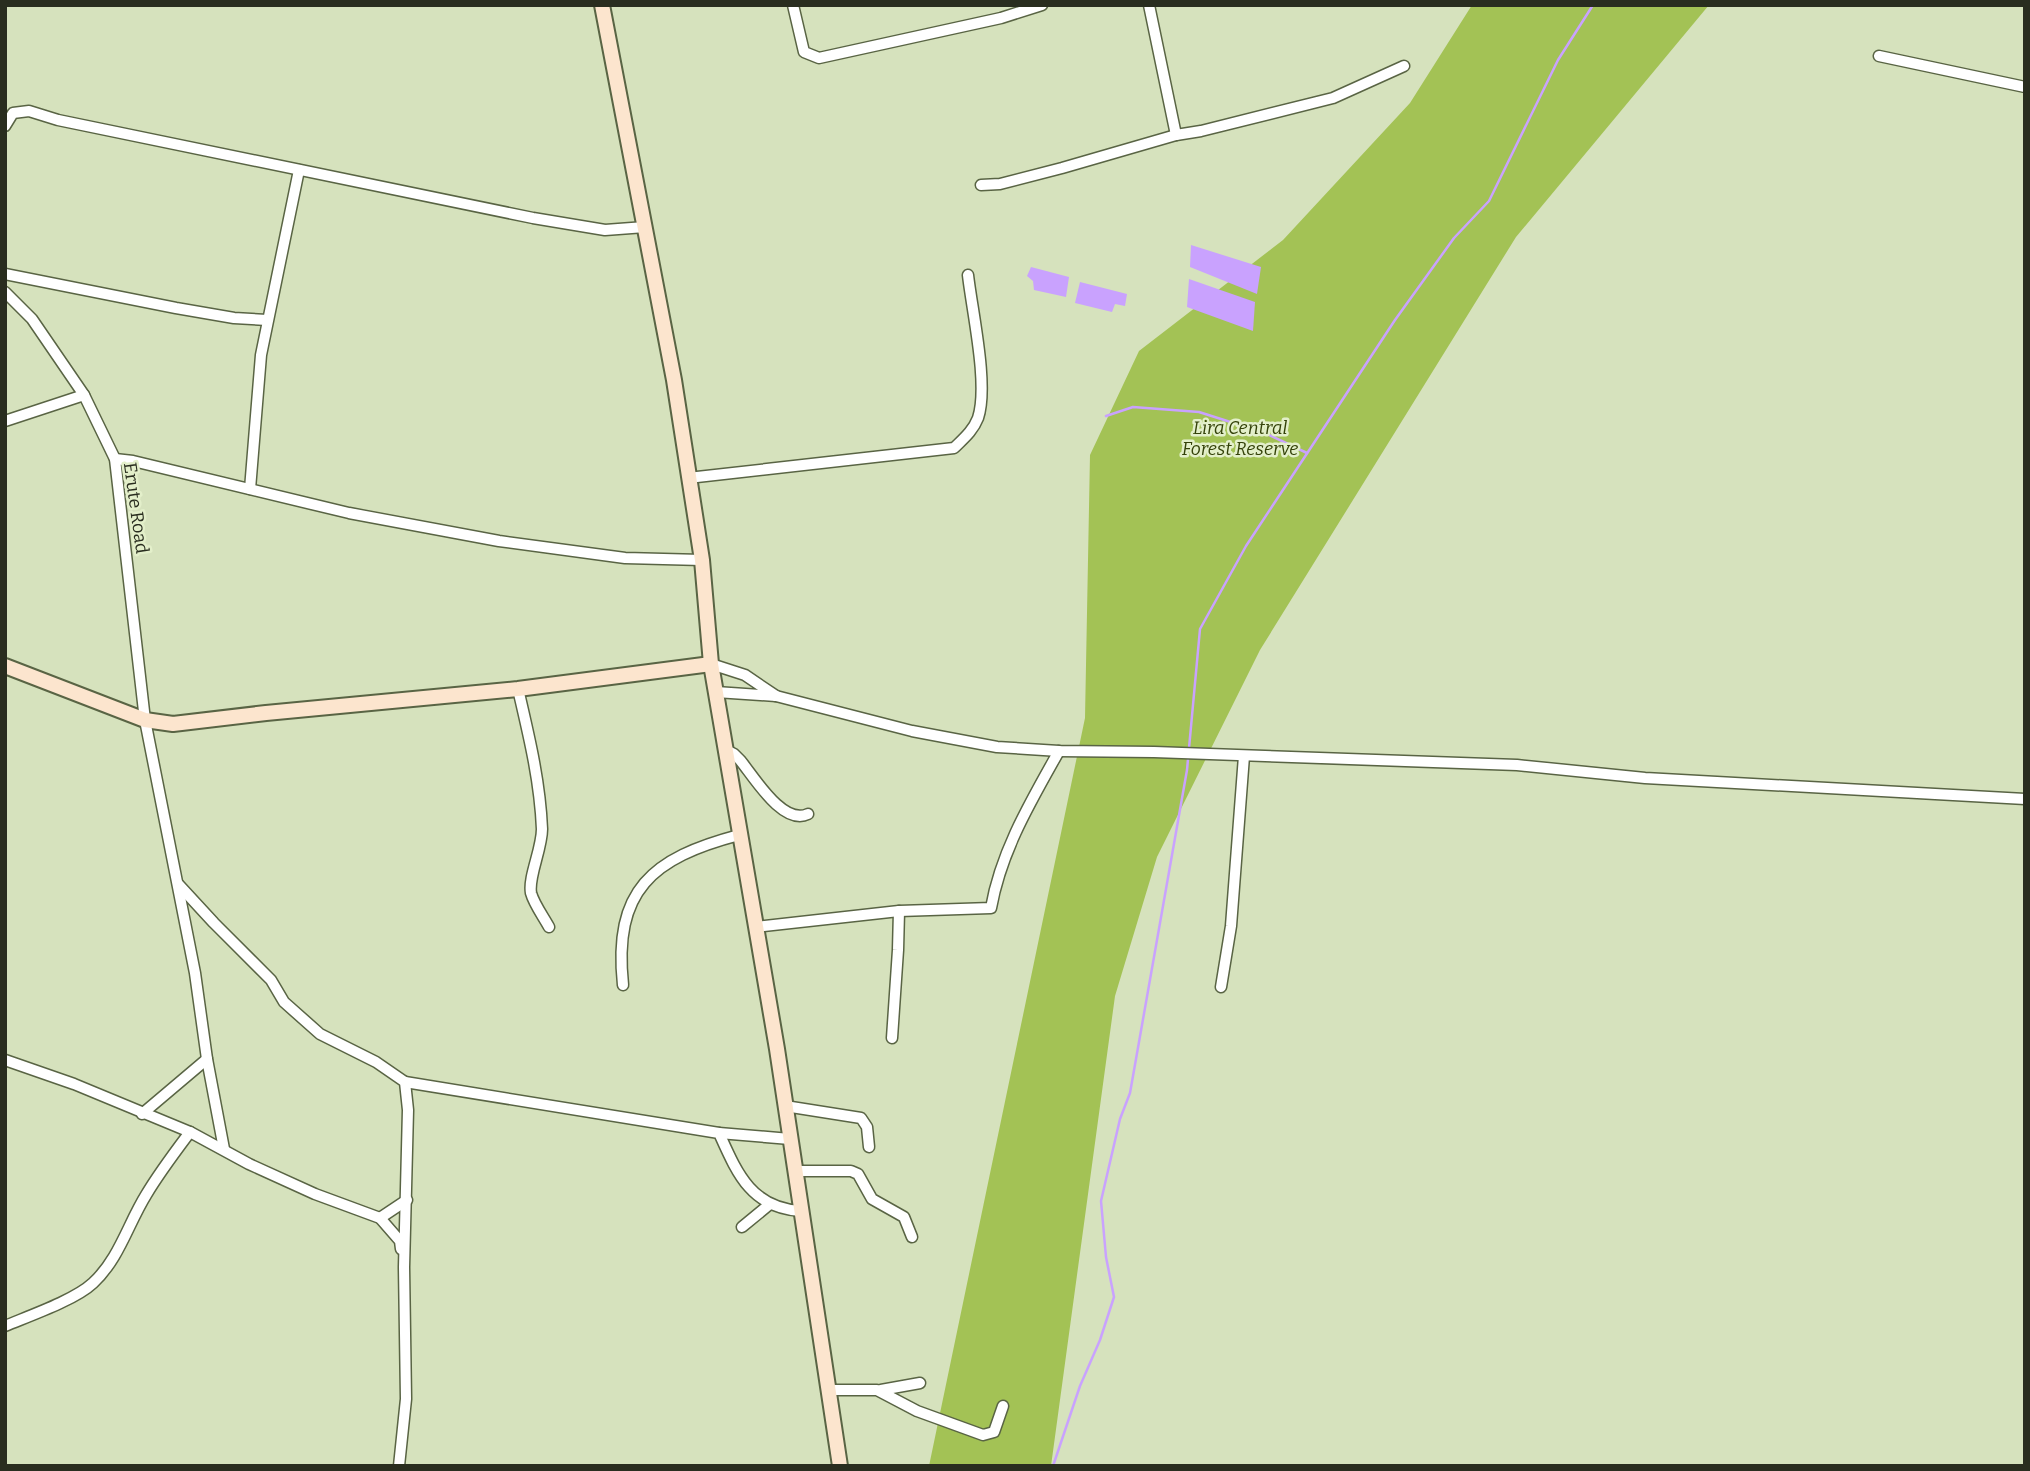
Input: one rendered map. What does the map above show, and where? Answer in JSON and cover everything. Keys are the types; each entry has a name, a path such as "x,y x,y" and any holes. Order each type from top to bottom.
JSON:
{"street":[{"path":"602,5 674,380 702,560 711,664 785,1106 839,1466"},
{"path":"793,5 804,52 819,58 1002,18 1042,5"},
{"path":"1149,5 1176,135"},
{"path":"1879,56 2025,87"},
{"path":"981,185 1000,184 1062,169 1176,135 1333,98 1404,66"},
{"path":"5,126 13,113 29,111 58,120 486,210 605,230 645,227"},
{"path":"250,489 261,355 299,170"},
{"path":"5,274 187,310 234,318 267,320"},
{"path":"688,478 954,449 971,432 981,406 980,372 968,275"},
{"name":"Erute Road","path":"5,292 32,319 84,395 115,459 145,720 195,973 207,1059 224,1149"},
{"path":"5,421 84,395"},
{"path":"115,459 349,513 551,549 625,558 702,560"},
{"path":"5,666 145,720 173,724 518,689 711,664 745,676 776,695"},
{"path":"518,689 537,767 542,829 542,846 531,894 549,927"},
{"path":"716,692 776,695 942,737 998,747 1517,765 1658,779 2025,799"},
{"path":"726,750 740,760 778,807 795,816 803,817 808,814"},
{"path":"755,927 899,911 991,908 1002,867 1017,828 1059,751"},
{"path":"1221,987 1231,926 1244,756"},
{"path":"623,985 620,959 626,918 642,884 679,856 712,842 739,835"},
{"path":"178,884 271,981 284,1002 320,1034 376,1062 405,1082 719,1133 790,1139"},
{"path":"892,1038 899,911"},
{"path":"142,1114 207,1059"},
{"path":"5,1060 74,1084 190,1132 249,1164 315,1194 380,1218 400,1241 404,1267"},
{"path":"399,1466 406,1399 404,1267 408,1110 405,1082"},
{"path":"785,1106 861,1118 867,1127 869,1146"},
{"path":"5,1326 41,1311 92,1284 108,1265 125,1238 145,1196 190,1132"},
{"path":"719,1133 739,1177 770,1204 801,1211"},
{"path":"795,1171 855,1172 861,1177 873,1199 904,1217 912,1237"},
{"path":"380,1218 407,1200"},
{"path":"742,1227 770,1204"},
{"path":"827,1390 877,1390 920,1383"},
{"path":"877,1390 916,1410 983,1434 994,1432 1003,1406"}],"green space":[{"name":"Lira Central Forest Reserve","path":"1472,5 1709,5 1516,237 1260,650 1157,857 1115,996 1051,1466 929,1466 1085,718 1090,455 1139,351 1283,240 1410,103"}],"shaded area":[{"path":"1191,245 1261,267 1257,294 1190,267"},
{"path":"1031,267 1069,277 1066,297 1034,290 1033,281 1027,276"},
{"path":"1189,279 1255,302 1253,331 1187,307"},
{"path":"1080,282 1127,294 1125,306 1115,304 1112,312 1075,303"}],"waterway":[{"path":"1053,1466 1114,1297 1106,1257 1101,1201 1120,1119 1130,1093 1187,770 1200,629 1246,546 1395,320 1454,238 1489,201 1558,60 1593,5"},
{"path":"1106,416 1133,407 1199,412 1265,433 1307,453"}]}
